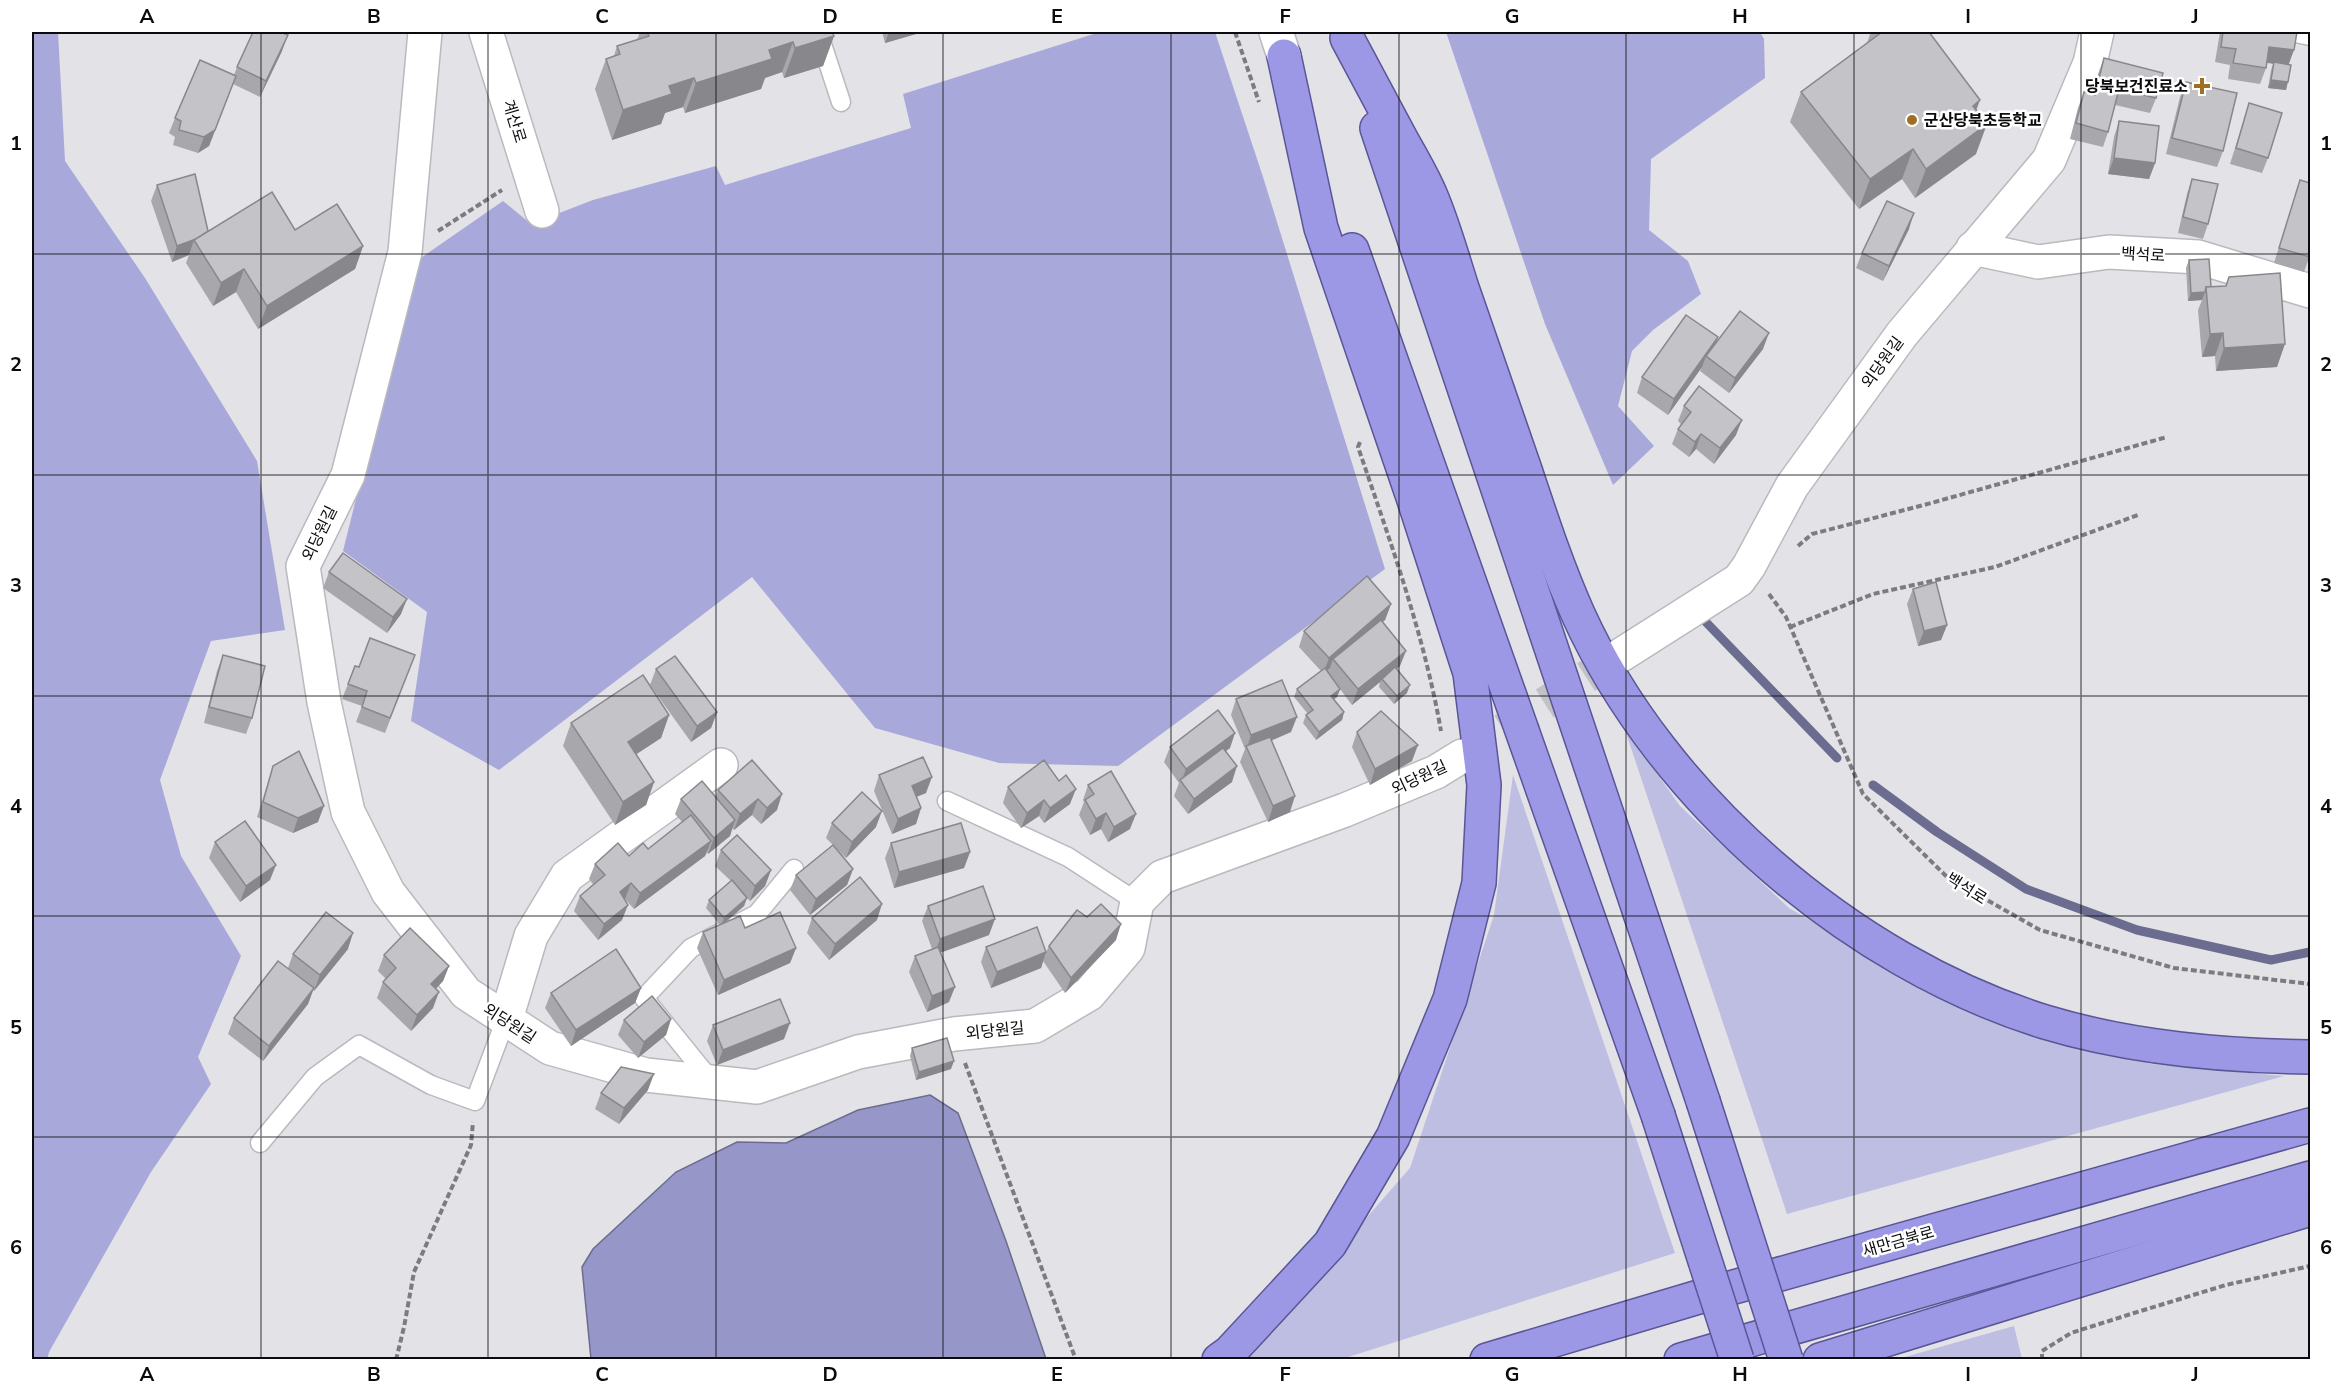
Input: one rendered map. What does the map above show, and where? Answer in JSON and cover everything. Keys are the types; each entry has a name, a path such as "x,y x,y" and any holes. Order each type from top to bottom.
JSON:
{"highway":[{"path":"1346,35 1430,193 1541,519 1578,613 1615,686 1668,758 1711,809 1772,868 1834,915 1896,956 1973,994 2044,1022 2136,1044 2247,1056 2310,1057"},
{"path":"1346,35 1703,1101 1786,1359"},
{"path":"1280,44 1658,1115 1737,1359"},
{"path":"1219,1359 1230,1352 1330,1244 1393,1137 1450,999 1479,883 1484,785 1470,673 1414,500 1321,228 1280,44"},
{"name":"새만금북로","path":"1487,1359 2310,1125"},
{"path":"1681,1359 2310,1178"},
{"path":"1820,1359 2310,1209"}],"street":[{"name":"외당원길","path":"425,32 405,252 348,475 303,566 324,702 348,812 388,892 466,993 550,1048 646,1075 757,1087 858,1052 954,1034 1035,1026 1089,994 1128,948 1137,902 1162,877 1345,810 1436,772 1455,760"},
{"name":"계산로","path":"486,32 542,212"},
{"name":"외당원길","path":"1621,655 1739,580 1749,566 1792,486 1902,334 2049,160 2090,63 2097,32"},
{"name":"백석로","path":"1973,248 2038,262 2109,252 2198,258 2310,291"},
{"path":"506,1020 531,936 567,876 721,765"}],"lane":[{"path":"818,32 841,102"},
{"path":"2291,32 2310,36"},
{"path":"947,801 1068,857 1137,902"},
{"path":"712,1082 644,998 691,948 757,914 794,869"},
{"path":"260,1143 315,1077 359,1046 431,1085 475,1101 506,1020"}],"path":[{"path":"405,252 530,170"},
{"path":"1794,549 1812,534 2167,437"},
{"path":"1361,440 1358,447 1408,596 1455,760"},
{"path":"1790,627 1873,594 1995,567 2138,515"},
{"name":"백석로","path":"1749,566 1786,617 1863,794 1948,878 2040,930 2174,968 2310,984"},
{"path":"954,1034 1076,1359"},
{"path":"396,1359 414,1272 471,1144 475,1101"},
{"path":"2042,1359 2042,1351 2071,1333 2226,1285 2310,1266"}],"shaded area":[{"path":"32,32 58,32 65,161 145,278 257,461 285,630 211,641 160,780 181,856 241,956 198,1057 211,1084 151,1172 49,1352 47,1360 32,1359"},
{"path":"1100,32 1215,32 1263,177 1385,569 1118,766 999,763 875,728 752,577 499,770 411,721 427,612 343,551 415,262 503,201 531,224 593,200 716,166 725,185 911,128 903,94"},
{"path":"1446,32 1760,32 1764,39 1765,78 1651,159 1649,230 1688,261 1701,294 1653,330 1632,351 1618,406 1654,446 1613,485 1545,324"},
{"path":"1624,727 1680,806 1789,908 1960,1008 2151,1064 2284,1076 1787,1214"},
{"path":"1513,775 1675,1253 1342,1359 1242,1360 1410,1168 1494,915"},
{"path":"930,1095 958,1113 1006,1241 1046,1359 591,1359 582,1267 593,1249 676,1172 737,1142 786,1143 858,1110"},
{"path":"2014,1326 2022,1359 1898,1359"}],"building":[{"path":"253,32 280,32 288,35 266,81 237,67"},
{"path":"647,32 832,32 834,36 795,48 793,42 769,50 772,59 696,83 694,78 669,86 672,94 623,110 606,59 620,54 617,46 649,36"},
{"path":"1882,32 1929,32 1980,100 1973,106 1987,124 1926,169 1913,149 1870,179 1801,92"},
{"path":"2223,32 2297,32 2294,50 2269,47 2266,68 2233,63 2236,49 2221,47"},
{"path":"2104,58 2163,73 2156,98 2119,89 2108,132 2076,123 2084,92 2095,95"},
{"path":"200,60 236,76 215,130 204,137 179,130 181,121 175,118"},
{"path":"2274,62 2291,65 2288,82 2271,80"},
{"path":"2186,82 2237,93 2223,151 2172,138"},
{"path":"2249,103 2282,113 2268,158 2236,148"},
{"path":"2119,121 2159,126 2155,163 2114,158"},
{"path":"195,174 208,231 196,239 177,246 157,185"},
{"path":"2192,179 2218,184 2208,224 2183,217"},
{"path":"2300,180 2310,183 2310,257 2279,248"},
{"path":"272,192 295,230 337,204 363,246 267,306 244,269 221,283 194,240"},
{"path":"1887,201 1914,213 1889,266 1862,253"},
{"path":"2209,259 2211,287 2206,287 2205,292 2191,293 2189,260"},
{"path":"2280,273 2285,344 2224,348 2223,333 2210,334 2206,287 2226,286 2229,277"},
{"path":"1740,311 1769,333 1735,378 1706,356"},
{"path":"1686,315 1718,337 1674,399 1642,377"},
{"path":"1699,386 1742,420 1720,448 1701,434 1695,442 1678,429 1691,412 1684,406"},
{"path":"343,553 407,599 393,617 329,572"},
{"path":"1367,576 1391,604 1329,658 1304,631"},
{"path":"1936,582 1947,625 1924,631 1913,589"},
{"path":"1381,620 1406,651 1358,689 1333,659"},
{"path":"370,638 415,655 390,718 362,707 367,691 348,684 355,666 359,667"},
{"path":"223,655 265,666 252,718 209,707"},
{"path":"675,656 717,712 697,726 656,669"},
{"path":"1395,667 1410,685 1397,696 1382,679"},
{"path":"1325,668 1340,689 1331,696 1344,712 1319,732 1306,715 1313,710 1297,689"},
{"path":"643,675 669,715 628,742 654,782 623,802 571,723"},
{"path":"1282,680 1297,717 1251,735 1236,699"},
{"path":"1218,710 1235,733 1186,769 1170,747"},
{"path":"1381,711 1418,745 1375,769 1357,732"},
{"path":"1270,737 1295,796 1273,806 1246,746"},
{"path":"1223,748 1237,766 1194,799 1180,780"},
{"path":"299,751 324,806 298,818 263,802 273,766"},
{"path":"923,757 932,777 912,786 921,808 898,819 879,775"},
{"path":"752,760 782,794 767,808 758,799 740,814 718,790"},
{"path":"1044,760 1059,781 1066,775 1076,789 1050,808 1044,800 1027,813 1008,787"},
{"path":"1111,771 1136,814 1114,827 1106,813 1096,819 1085,800 1094,794 1088,785"},
{"path":"702,781 735,820 714,838 681,799"},
{"path":"862,792 882,811 852,842 832,823"},
{"path":"691,815 711,841 640,893 631,883 620,892 628,905 604,924 580,896 605,875 595,864 618,843 629,856 643,843 648,849"},
{"path":"245,821 276,865 246,886 215,842"},
{"path":"961,823 970,852 899,872 891,843"},
{"path":"737,835 771,870 755,886 721,850"},
{"path":"833,845 853,869 816,899 796,875"},
{"path":"860,877 882,904 835,944 812,918"},
{"path":"732,880 747,898 724,918 709,900"},
{"path":"983,886 995,919 940,939 928,906"},
{"path":"1101,904 1121,924 1071,978 1049,946 1077,910 1087,917"},
{"path":"326,912 353,933 320,975 293,954"},
{"path":"780,912 796,948 724,980 703,932 740,916 745,928"},
{"path":"1037,927 1046,952 997,972 986,947"},
{"path":"410,928 449,966 431,984 439,992 417,1015 383,982 396,968 384,955"},
{"path":"938,947 955,987 932,996 915,956"},
{"path":"616,949 641,988 576,1030 551,993"},
{"path":"278,961 314,988 269,1046 234,1018"},
{"path":"652,996 671,1019 644,1042 624,1020"},
{"path":"780,999 790,1023 723,1050 713,1025"},
{"path":"947,1038 954,1061 919,1072 912,1048"},
{"path":"621,1067 654,1074 624,1108 601,1093"}],"waterway":[{"path":"1702,618 1837,758"},
{"path":"1873,785 1937,832 2026,889 2137,930 2271,960 2310,952"}],"tunnel":[{"path":"1462,756 1621,655"}],"place":[{"name":"당북보건진료소","path":"2202,86"},
{"name":"군산당북초등학교","path":"1912,120"}]}
